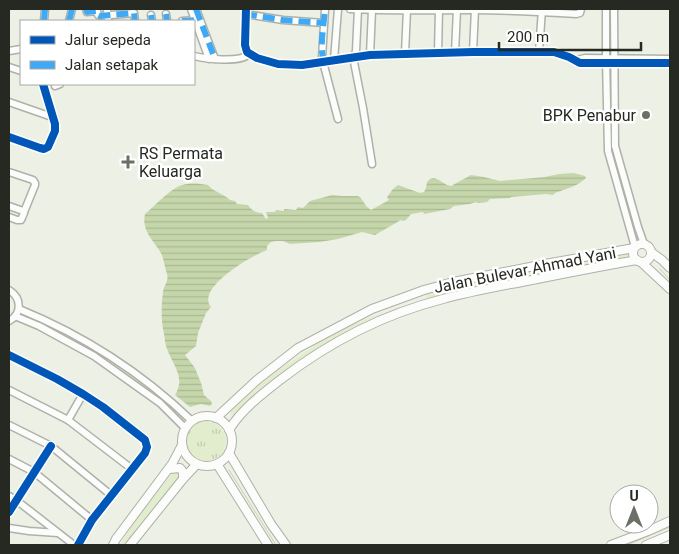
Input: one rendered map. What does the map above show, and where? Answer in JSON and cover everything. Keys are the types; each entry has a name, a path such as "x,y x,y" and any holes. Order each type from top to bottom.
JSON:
{"main road":[{"path":"650,252 648,259 639,261 633,255 634,248 644,244 649,248 650,252 670,268"},
{"name":"Jalan Bulevar Ahmad Yani","path":"216,418 257,380 298,348 372,309 424,290 453,282 634,248"},
{"path":"650,270 654,262 662,260"},
{"name":"Jalan Bulevar Ahmad Yani","path":"229,430 238,417 267,390 314,356 357,332 398,313 450,297 586,269 639,261 670,289"},
{"path":"229,406 228,416 238,417"},
{"path":"200,418 216,418 229,430 232,441 229,453 217,464 204,466 197,464 187,456 182,445 182,437 185,428 192,421 200,418"},
{"path":"113,543 169,469 182,445"},
{"path":"229,453 286,545"},
{"path":"222,472 223,466 228,463 235,464"},
{"path":"130,545 197,464"},
{"path":"217,464 268,545"},
{"path":"169,469 180,468 183,472 183,479"},
{"path":"611,545 670,521"},
{"path":"646,545 670,535"}],"street":[{"path":"86,9 87,12 97,11 98,16 129,11"},
{"path":"191,9 212,59"},
{"path":"196,9 212,59"},
{"path":"325,9 322,58 338,119"},
{"path":"334,60 338,9"},
{"path":"350,9 542,10 576,14 581,9"},
{"path":"358,9 356,51 353,57 372,164"},
{"path":"405,54 407,9"},
{"path":"438,53 439,9"},
{"path":"455,53 457,9"},
{"path":"473,52 474,9"},
{"path":"606,9 608,151 634,248"},
{"path":"614,9 615,146 644,244"},
{"path":"370,55 372,10"},
{"path":"539,52 542,10"},
{"path":"324,23 283,20 245,12 245,49 256,58 278,64 302,66 370,55 473,52 557,53 578,60 580,63 670,59"},
{"path":"195,56 212,59 244,58 249,54"},
{"path":"614,61 670,63"},
{"path":"9,137 40,148 48,147 55,130 55,124 43,85"},
{"path":"9,102 52,117"},
{"path":"9,172 33,180 35,183 24,215 20,220 9,217"},
{"path":"9,206 24,212"},
{"path":"9,290 18,299 19,309 16,316 9,321"},
{"path":"19,309 71,333 104,352 144,380 192,421"},
{"path":"16,316 39,326 94,356 160,403 185,428"},
{"path":"9,355 57,378 83,394 145,440 147,446 145,452 92,520 78,545"},
{"path":"9,390 68,420 132,469"},
{"path":"68,420 83,394"},
{"path":"9,425 51,446 111,495"},
{"path":"9,512 51,446"},
{"path":"9,459 34,472 92,520"},
{"path":"9,496 74,545"},
{"path":"9,528 58,533"}],"green space":[{"path":"627,254 630,256 628,259 502,282 428,300 426,295 501,277"},
{"path":"19,309 111,356 192,421 185,428 147,393 127,379 83,352 16,316"},
{"path":"388,312 390,313 313,351 285,370 235,415 230,413 233,408 271,375 319,343 353,325"},
{"path":"202,421 210,421 217,424 223,430 226,441 223,452 217,458 210,461 202,461 195,458 189,452 186,445 186,437 189,430 195,424"},
{"path":"175,470 181,476 126,545 120,545 134,523"}],"shaded area":[{"path":"574,173 586,178 576,185 553,195 490,199 487,202 454,206 450,209 424,214 423,212 411,214 406,220 401,220 375,235 362,232 319,242 290,244 283,241 271,242 267,246 267,250 250,258 228,273 211,291 208,299 211,307 206,313 198,333 196,346 185,355 195,368 204,395 212,404 210,406 201,404 190,407 175,395 178,389 179,377 166,347 162,318 163,292 167,276 162,255 149,236 144,220 145,214 176,188 190,184 208,185 237,204 248,205 254,211 262,213 266,219 268,218 266,212 284,211 284,209 296,210 298,207 303,208 310,201 332,195 360,197 371,210 389,200 387,197 398,185 420,193 424,192 427,182 434,178 451,186 471,175 500,181"}],"waterway":[{"path":"660,269 670,280"},
{"path":"229,470 276,545"},
{"path":"627,545 670,527"}],"marked path":[{"path":"44,20 45,9"},
{"path":"69,20 72,9"},
{"path":"86,9 87,12 97,11 100,16 134,13 135,20"},
{"path":"196,9 215,59"},
{"path":"324,62 322,43 325,9"},
{"path":"166,14 167,20"},
{"path":"245,14 283,20 324,23"},
{"path":"151,15 152,20"}],"cycle path":[{"path":"246,9 245,45 247,52 257,58 278,64 302,65 370,55 473,52 554,52 580,63 670,63"},
{"path":"9,137 40,148 48,147 55,131 55,124 43,85"},
{"path":"9,355 83,394 145,440 147,447 145,453 92,520 78,545"},
{"path":"9,512 51,446"}],"place":[{"name":"BPK Penabur","path":"646,115"},
{"name":"RS Permata Keluarga","path":"128,162"}]}
